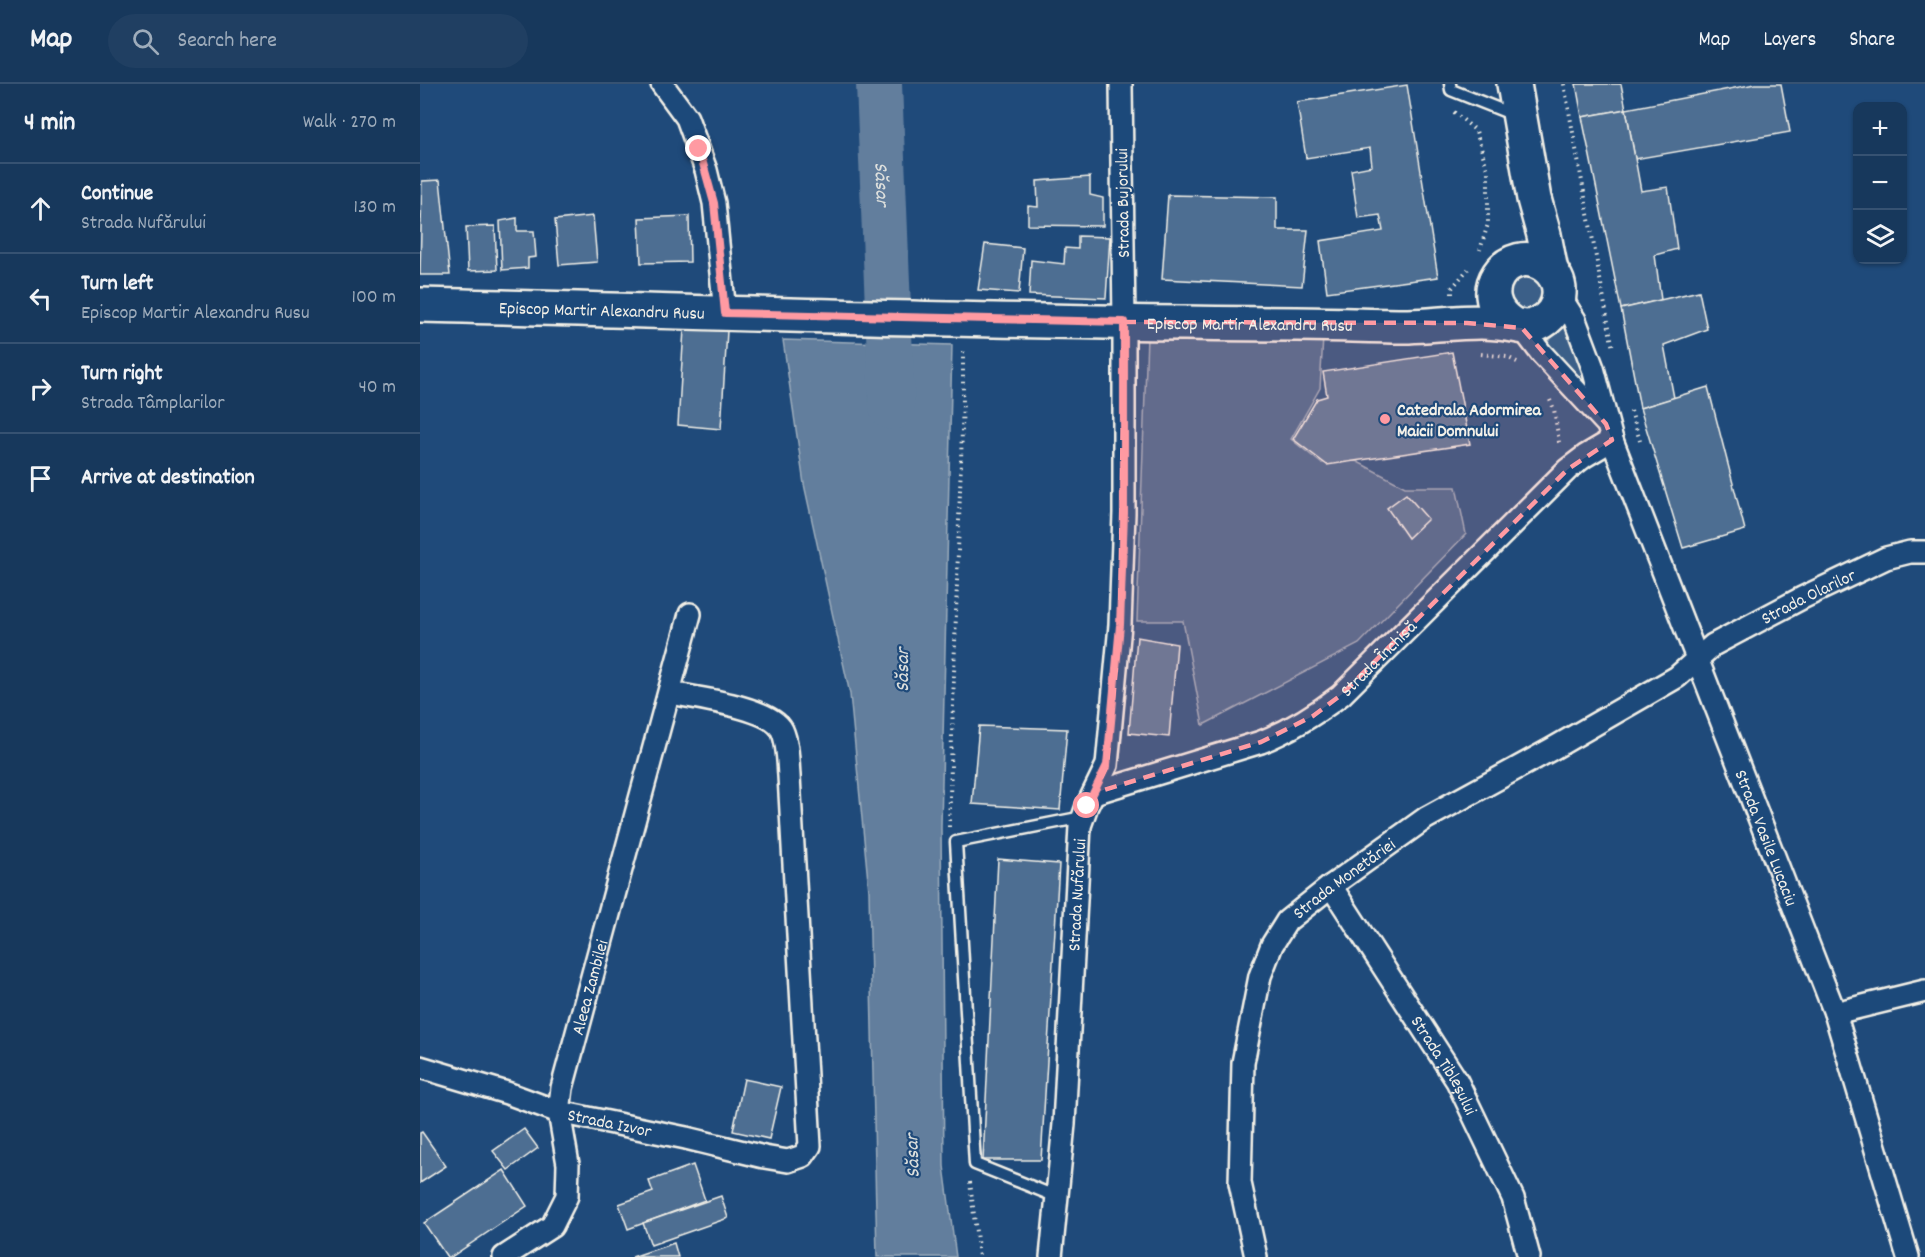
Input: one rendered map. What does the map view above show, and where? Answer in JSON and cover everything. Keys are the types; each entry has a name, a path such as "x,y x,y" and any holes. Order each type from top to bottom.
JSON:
{"main road":[{"name":"Strada Vasile Lucaciu","path":"1514,84 1534,199 1555,283"},
{"path":"1465,325 1487,267 1518,238 1534,199"},
{"path":"1523,260 1543,264 1555,283 1556,308 1548,318 1537,325 1517,326 1502,318 1493,299 1487,267 1523,260"},
{"name":"Episcop Martir Alexandru Rusu","path":"420,305 1124,322 1517,326"}],"street":[{"path":"662,84 687,118 706,170 714,203 725,313"},
{"name":"Strada Bujorului","path":"1121,84 1124,322"},
{"name":"Strada Vasile Lucaciu","path":"1555,283 1575,320 1593,368 1609,432 1835,1013 1908,1257"},
{"name":"Strada Nufărului","path":"1051,1257 1064,1124 1080,826 1107,765 1120,625 1124,513 1124,322"},
{"name":"Strada Vasile Lucaciu","path":"1517,326 1609,432"},
{"name":"Strada Închisă","path":"1094,793 1261,742 1313,716 1349,687 1568,469 1609,432"},
{"name":"Strada Olarilor","path":"1698,658 1713,645 1857,571 1896,555 1925,552"},
{"name":"Aleea Zambilei","path":"504,1257 552,1226 567,1196 568,1164 559,1112 562,1088 690,614"},
{"name":"Strada Monetăriei","path":"1256,1257 1240,1183 1243,1063 1260,976 1272,945 1287,921 1331,886 1426,818 1677,677 1698,658"},
{"name":"Strada Izvor","path":"420,1067 507,1093 559,1112 686,1138 764,1157 788,1161 803,1156 810,1146 789,776 781,729 765,715 734,705 670,693"},
{"name":"Strada Țibleșului","path":"1331,886 1457,1081 1513,1198 1529,1257"},
{"path":"1835,1013 1925,991"}],"lane":[{"path":"1450,84 1451,90 1519,117"},
{"path":"1057,1197 975,1164 956,843 1083,817"}],"path":[{"path":"1564,84 1613,351"},
{"path":"1452,110 1476,131 1488,172 1487,267 1452,288 1465,325 1507,357 1528,366"},
{"path":"949,826 963,399 957,318"},
{"path":"1550,399 1554,409 1559,442 1565,450"},
{"path":"1629,405 1642,448"},
{"path":"971,1200 979,1257"}],"highlighted area":[{"path":"1124,322 1467,323 1522,328 1606,424 1612,440 1568,469 1341,695 1313,716 1261,742 1094,793 1107,765 1120,625"}],"shaded area":[{"path":"1529,276 1542,286 1543,298 1539,308 1523,313 1510,303 1509,287 1518,279"},
{"path":"1566,325 1592,398 1546,343"},
{"path":"1147,337 1323,337 1320,388 1291,439 1321,463 1356,461 1405,487 1456,487 1466,534 1359,644 1203,725 1183,621 1137,621"}],"water":[{"path":"783,340 952,345 941,826 944,1166 956,1257 877,1257 869,891 850,694 804,484"}],"building":[{"path":"1576,84 1621,84 1626,109 1582,117"},
{"path":"1755,84 1781,84 1790,132 1635,159 1626,109"},
{"path":"1407,85 1438,277 1327,292 1320,241 1383,231 1380,215 1358,218 1351,170 1372,166 1370,148 1306,158 1297,102"},
{"path":"1626,109 1641,191 1668,187 1677,249 1655,255 1661,300 1621,309 1582,117"},
{"path":"1090,177 1090,195 1103,198 1103,226 1028,225 1028,206 1038,207 1037,181"},
{"path":"440,180 450,275 420,275 422,181"},
{"path":"1168,195 1277,197 1277,230 1308,230 1302,286 1162,279"},
{"path":"593,216 597,262 559,265 555,220"},
{"path":"689,216 690,262 641,263 639,218"},
{"path":"517,218 517,231 534,231 536,257 528,258 528,268 502,270 500,221"},
{"path":"495,226 497,270 468,271 466,227"},
{"path":"1078,236 1110,237 1106,298 1029,295 1031,260 1064,264 1065,248 1078,249"},
{"path":"985,244 1023,248 1019,293 978,290"},
{"path":"1699,291 1707,329 1664,345 1674,398 1640,408 1621,309"},
{"path":"684,329 727,331 721,429 678,425"},
{"name":"Catedrala Adormirea Maicii Domnului","path":"1452,352 1470,444 1327,465 1293,439 1317,399 1327,396 1323,372"},
{"path":"1708,387 1745,530 1683,548 1640,408"},
{"path":"1406,494 1428,519 1408,538 1387,508"},
{"path":"1137,637 1177,644 1169,737 1129,733"},
{"path":"979,726 1067,729 1060,810 972,804"},
{"path":"998,859 1059,864 1041,1160 983,1160"},
{"path":"744,1079 781,1087 769,1139 733,1131"},
{"path":"524,1129 538,1148 508,1170 493,1151"},
{"path":"422,1132 446,1166 420,1183 420,1133"},
{"path":"693,1165 705,1200 628,1229 619,1204 653,1192 649,1181"},
{"path":"504,1170 527,1206 451,1257 447,1257 424,1223"},
{"path":"721,1196 728,1218 651,1245 643,1223"},
{"path":"674,1243 678,1257 632,1257"}],"waterway":[{"name":"Săsar","path":"879,84 892,407"}],"place":[{"name":"Catedrala Adormirea Maicii Domnului","path":"1385,419"}],"route":[{"path":"699,149 714,203 725,313 1124,322 1124,513 1120,625 1107,765 1087,806"}]}
